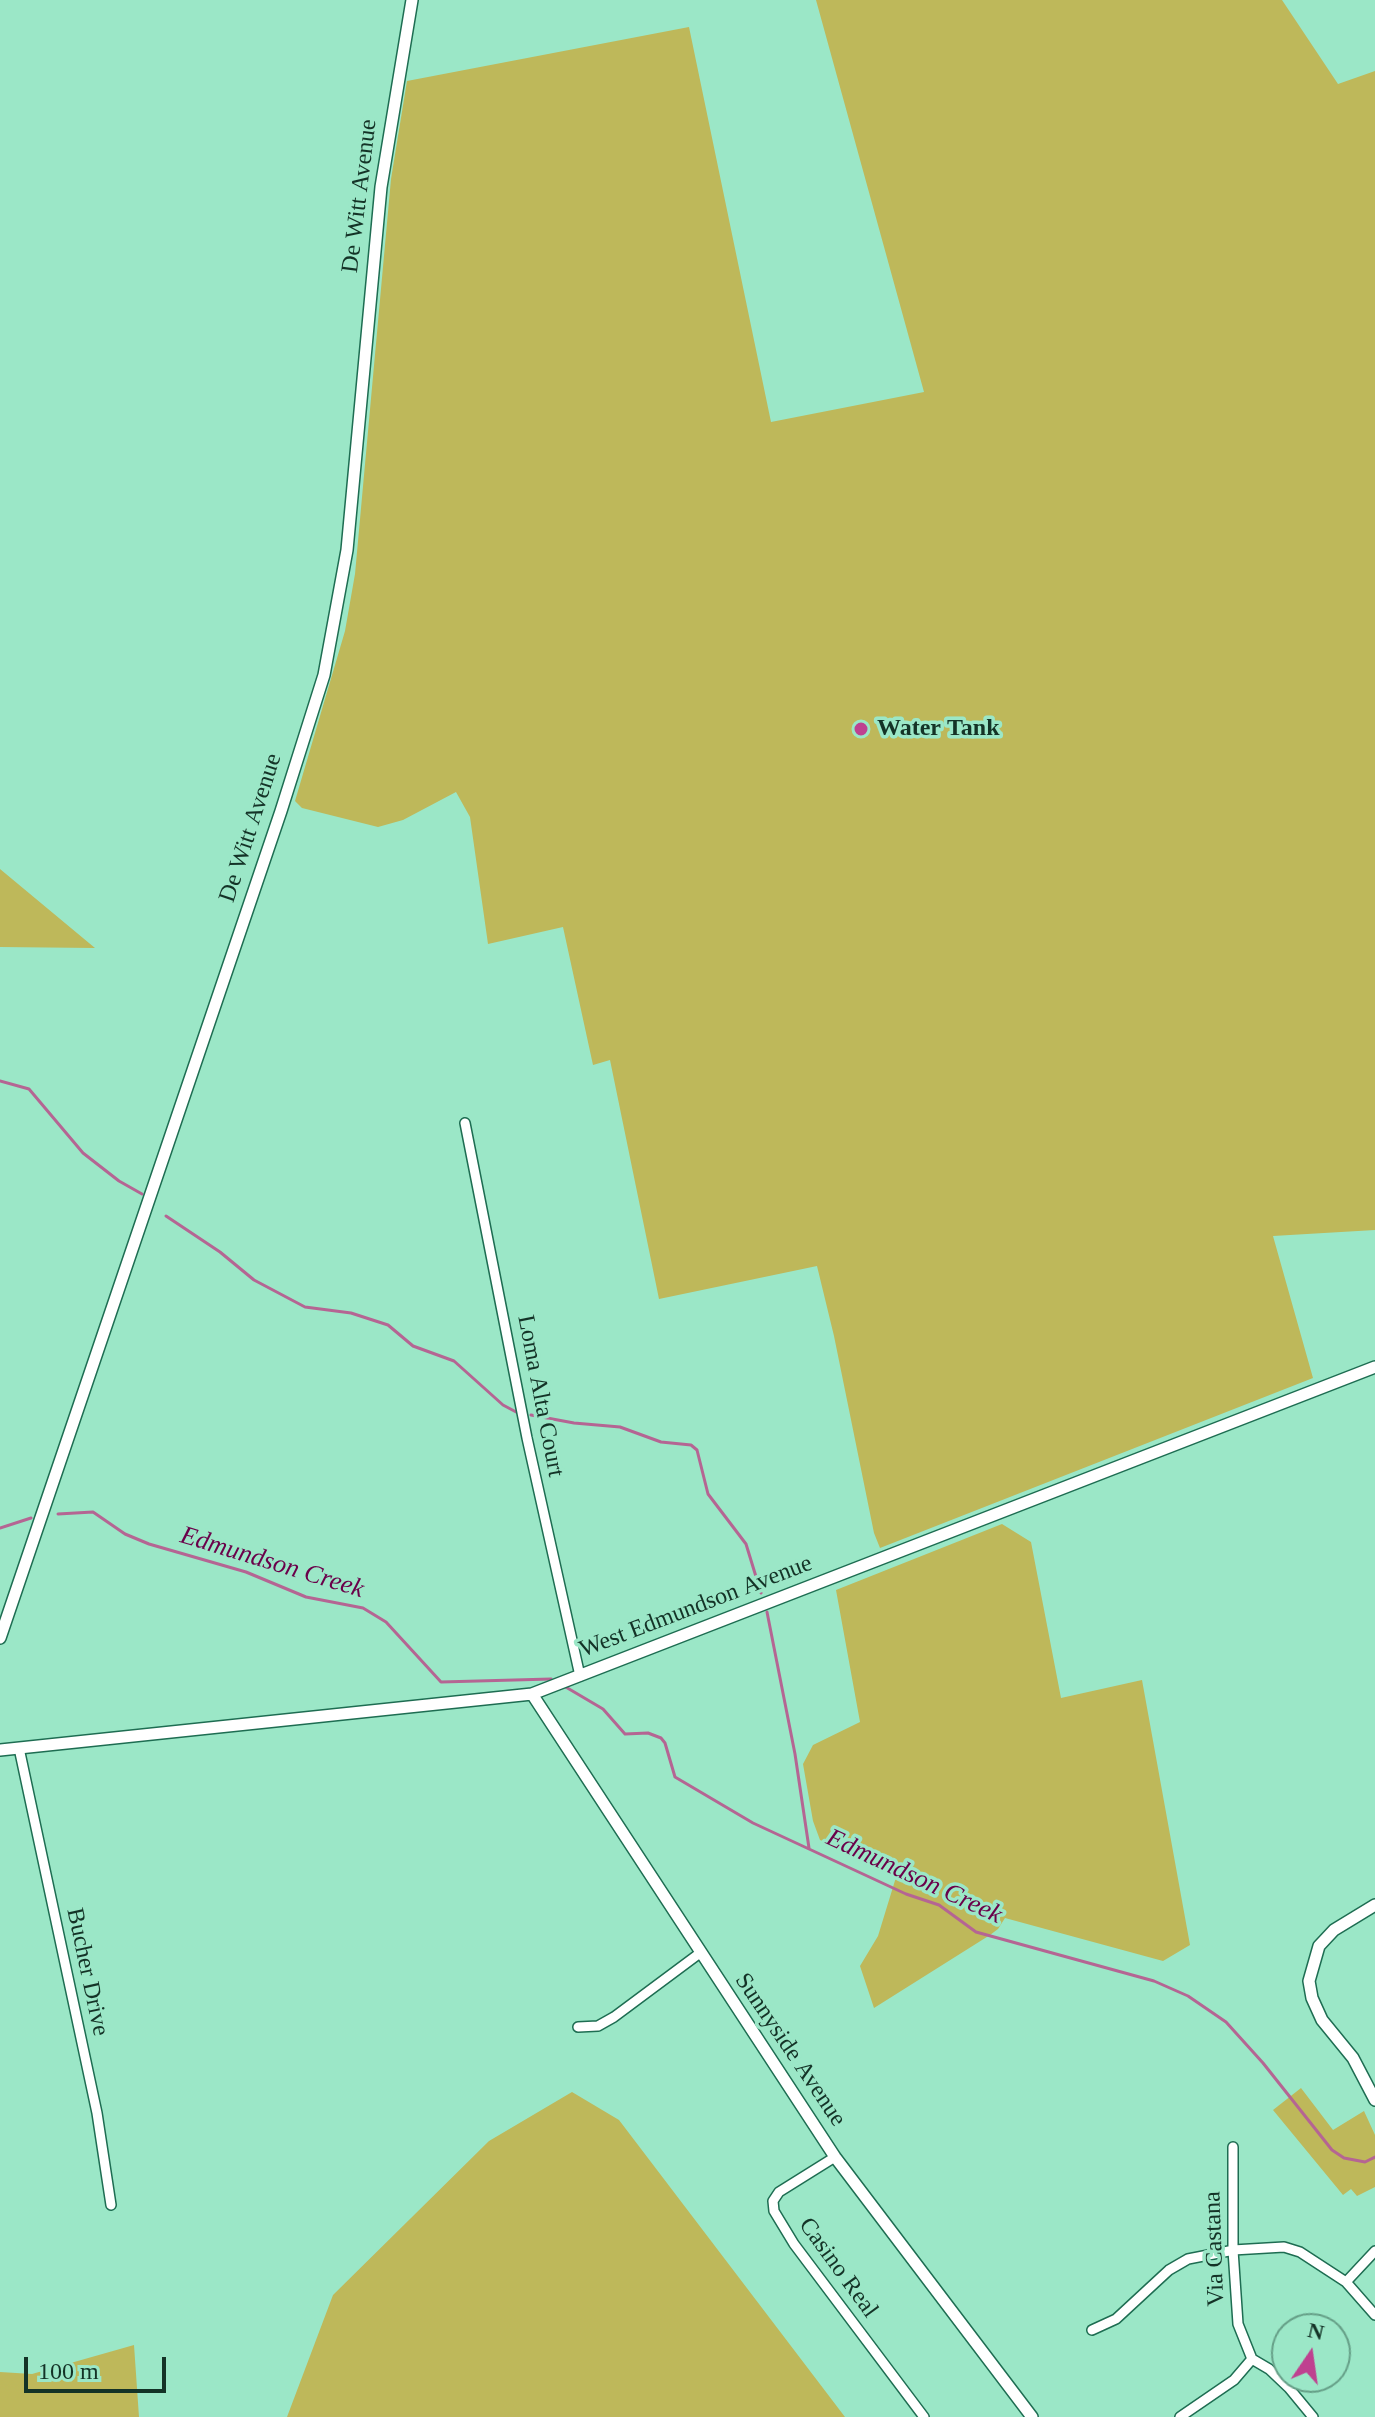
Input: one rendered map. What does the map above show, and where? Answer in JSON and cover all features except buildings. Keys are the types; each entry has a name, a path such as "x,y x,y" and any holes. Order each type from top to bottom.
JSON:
{"street":[{"name":"De Witt Avenue","path":"0,1638 273,837 324,675 347,550 381,187 412,0"},
{"name":"Loma Alta Court","path":"465,1123 527,1438 580,1676"},
{"name":"West Edmundson Avenue","path":"0,1750 532,1694 1375,1367"},
{"name":"Sunnyside Avenue","path":"532,1694 835,2157 1032,2417"},
{"name":"Bucher Drive","path":"19,1748 97,2113 111,2205"},
{"path":"1375,1905 1334,1930 1319,1946 1311,1965 1309,1981 1312,1998 1322,2020 1353,2058 1375,2100"},
{"path":"578,2027 598,2026 614,2017 700,1953"},
{"name":"Via Castana","path":"1233,2147 1233,2250 1238,2324 1252,2359"},
{"name":"Casino Real","path":"835,2157 779,2192 773,2201 774,2211 794,2244 924,2417"},
{"path":"1092,2330 1116,2319 1169,2270 1188,2259 1233,2250 1284,2247 1300,2252 1346,2282 1375,2315"},
{"path":"1346,2282 1375,2251"},
{"path":"1180,2417 1234,2380 1252,2359 1269,2369 1289,2388 1313,2417"}],"shaded area":[{"path":"816,0 1282,0 1338,84 1375,71 1375,1230 1273,1236 1313,1378 880,1548 874,1533 817,1266 659,1299 610,1060 593,1065 563,927 488,944 470,817 456,792 403,820 378,827 302,808 295,801 345,631 355,574 391,179 407,81 689,27 771,422 924,392"},
{"path":"0,869 95,948 0,947"},
{"path":"1002,1524 1031,1542 1061,1698 1142,1680 1190,1945 1163,1961 1005,1918 990,1935 874,2008 860,1966 878,1936 897,1874 820,1840 813,1821 803,1764 813,1745 860,1722 836,1590"},
{"path":"1301,2088 1333,2130 1364,2111 1375,2135 1375,2187 1357,2196 1351,2189 1343,2195 1273,2110"},
{"path":"572,2092 619,2120 845,2417 287,2417 333,2295 489,2141"},
{"path":"134,2345 139,2417 0,2417 0,2372 32,2374"}],"waterway":[{"path":"0,1081 29,1089 83,1153 119,1181 142,1194"},
{"path":"166,1216 220,1252 254,1280 305,1307 351,1313 388,1325 413,1346 454,1361 503,1405 518,1413"},
{"path":"531,1415 620,1427 661,1442 691,1445 697,1450 708,1494 746,1544 761,1593"},
{"name":"Edmundson Creek","path":"58,1514 93,1512 125,1534 149,1544 246,1572 306,1597 363,1608 386,1622 441,1682 551,1679"},
{"name":"Edmundson Creek","path":"0,1528 31,1518"},
{"path":"767,1612 795,1754 809,1848"},
{"name":"Edmundson Creek","path":"564,1686 603,1709 625,1734 648,1733 661,1738 675,1777 753,1823 906,1894 939,1905 976,1932 1154,1981 1188,1996 1226,2022 1332,2150 1344,2158 1365,2162 1375,2157"}],"place":[{"name":"Water Tank","path":"861,729"}]}
